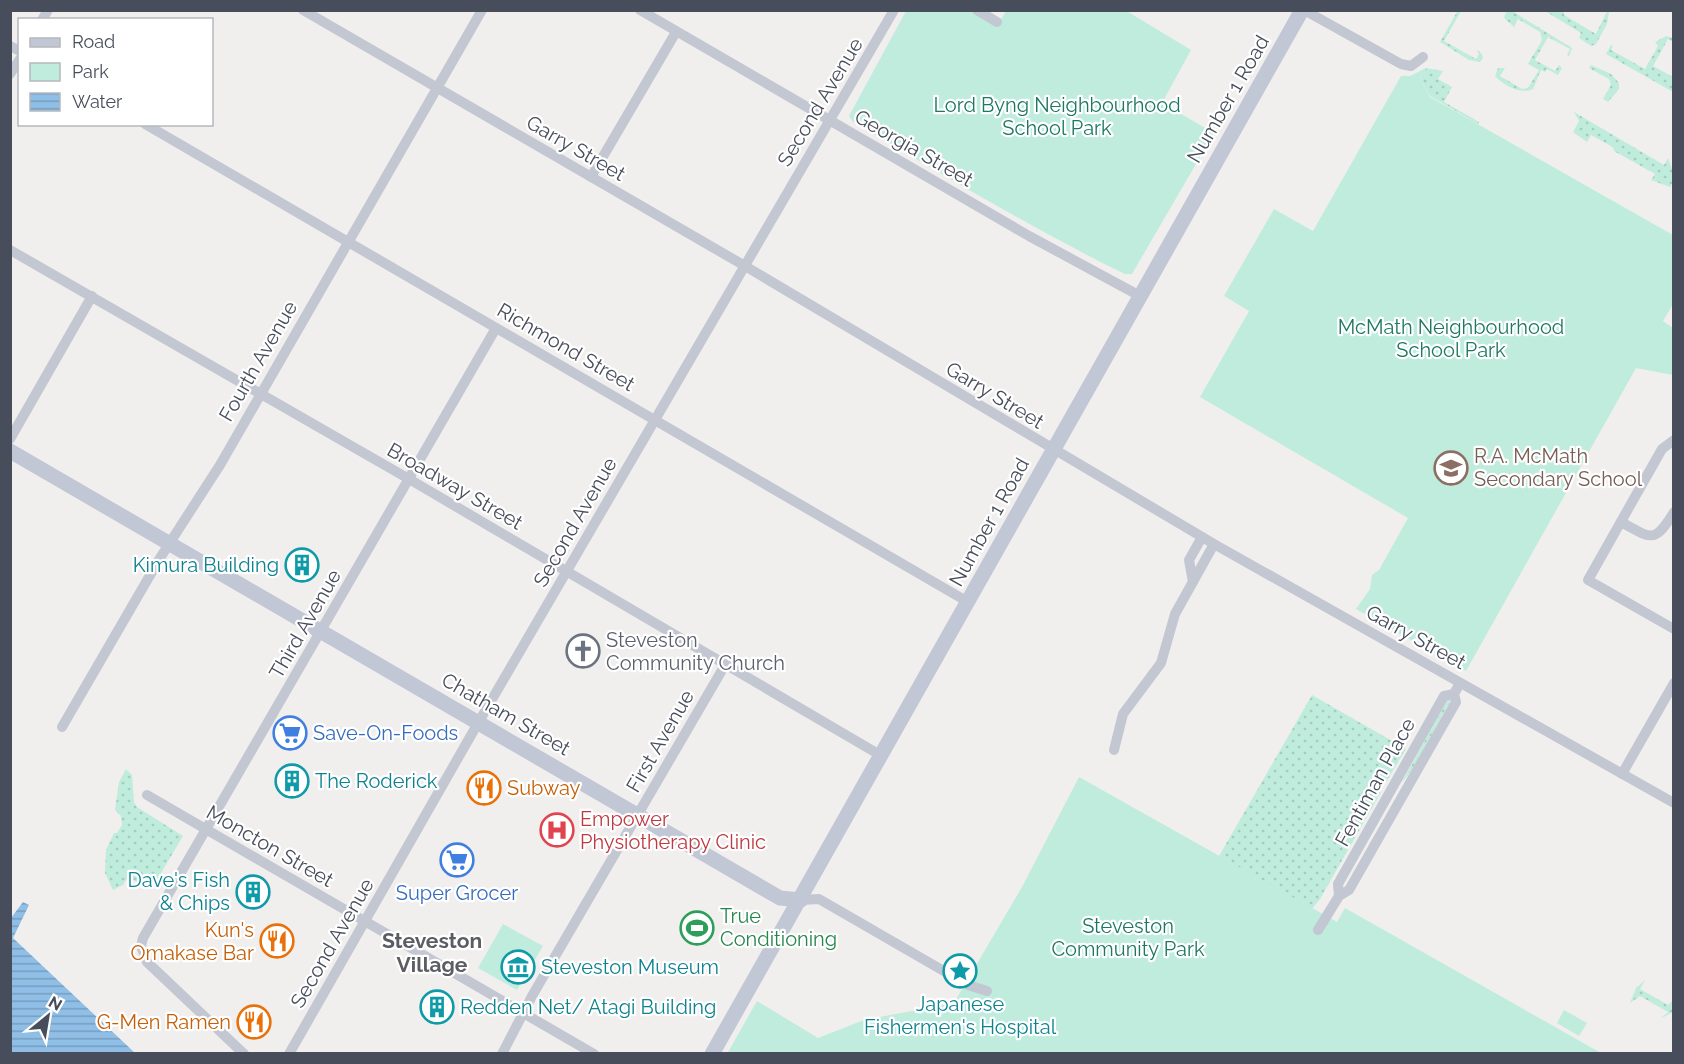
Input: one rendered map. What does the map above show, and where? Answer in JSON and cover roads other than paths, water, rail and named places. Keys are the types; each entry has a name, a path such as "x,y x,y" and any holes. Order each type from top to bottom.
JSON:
{"street":[{"name":"Garry Street","path":"303,10 745,266 1214,544 1674,802"},
{"name":"Fourth Avenue","path":"62,728 169,543 220,465 482,10"},
{"name":"Georgia Street","path":"640,10 1029,236 1140,296"},
{"name":"Second Avenue","path":"289,1053 894,10"},
{"path":"977,10 997,22"},
{"path":"1303,10 1401,64 1411,66 1423,57"},
{"name":"Number 1 Road","path":"712,1053 801,900 880,755 1303,10"},
{"path":"591,177 676,32"},
{"name":"Richmond Street","path":"148,126 968,602"},
{"name":"Broadway Street","path":"10,250 409,479 880,755"},
{"path":"10,439 92,296"},
{"name":"Third Avenue","path":"244,1053 147,962 141,946 143,938 496,328"},
{"path":"1674,440 1662,449 1588,580 1674,629"},
{"name":"Chatham Street","path":"10,452 780,898 819,899 968,985 987,990"},
{"path":"1621,522 1642,533 1654,536 1661,533 1674,512"},
{"path":"1193,582 1189,560 1202,537"},
{"path":"1114,750 1123,714 1161,663 1175,614 1214,544"},
{"name":"First Avenue","path":"502,1053 525,1014 532,996 724,665"},
{"name":"Fentiman Place","path":"1318,930 1339,896 1349,890 1456,702 1454,694 1460,683"},
{"path":"1622,774 1674,683"},
{"name":"Moncton Street","path":"147,795 594,1053"}],"water":[{"path":"23,902 29,905 13,938 135,1053 11,1053 11,918"}],"place":[{"name":"R.A. McMath Secondary School","path":"1451,468"},
{"name":"Kimura Building","path":"302,565"},
{"name":"Steveston Community Church","path":"583,651"},
{"name":"Save-On-Foods","path":"290,733"},
{"name":"The Roderick","path":"292,781"},
{"name":"Subway","path":"484,788"},
{"name":"Empower Physiotherapy Clinic","path":"557,830"},
{"name":"Super Grocer","path":"457,860"},
{"name":"Dave's Fish & Chips","path":"253,892"},
{"name":"True Conditioning","path":"697,928"},
{"name":"Kun's Omakase Bar","path":"277,941"},
{"name":"Steveston Museum","path":"518,967"},
{"name":"Japanese Fishermen's Hospital","path":"960,971"},
{"name":"Redden Net/ Atagi Building","path":"437,1007"},
{"name":"G-Men Ramen","path":"254,1022"}],"district":[{"name":"Steveston Village","path":"432,953"}],"park label":[{"name":"Lord Byng Neighbourhood School Park","path":"1057,116"},
{"name":"McMath Neighbourhood School Park","path":"1451,338"},
{"name":"Steveston Community Park","path":"1128,938"}]}
